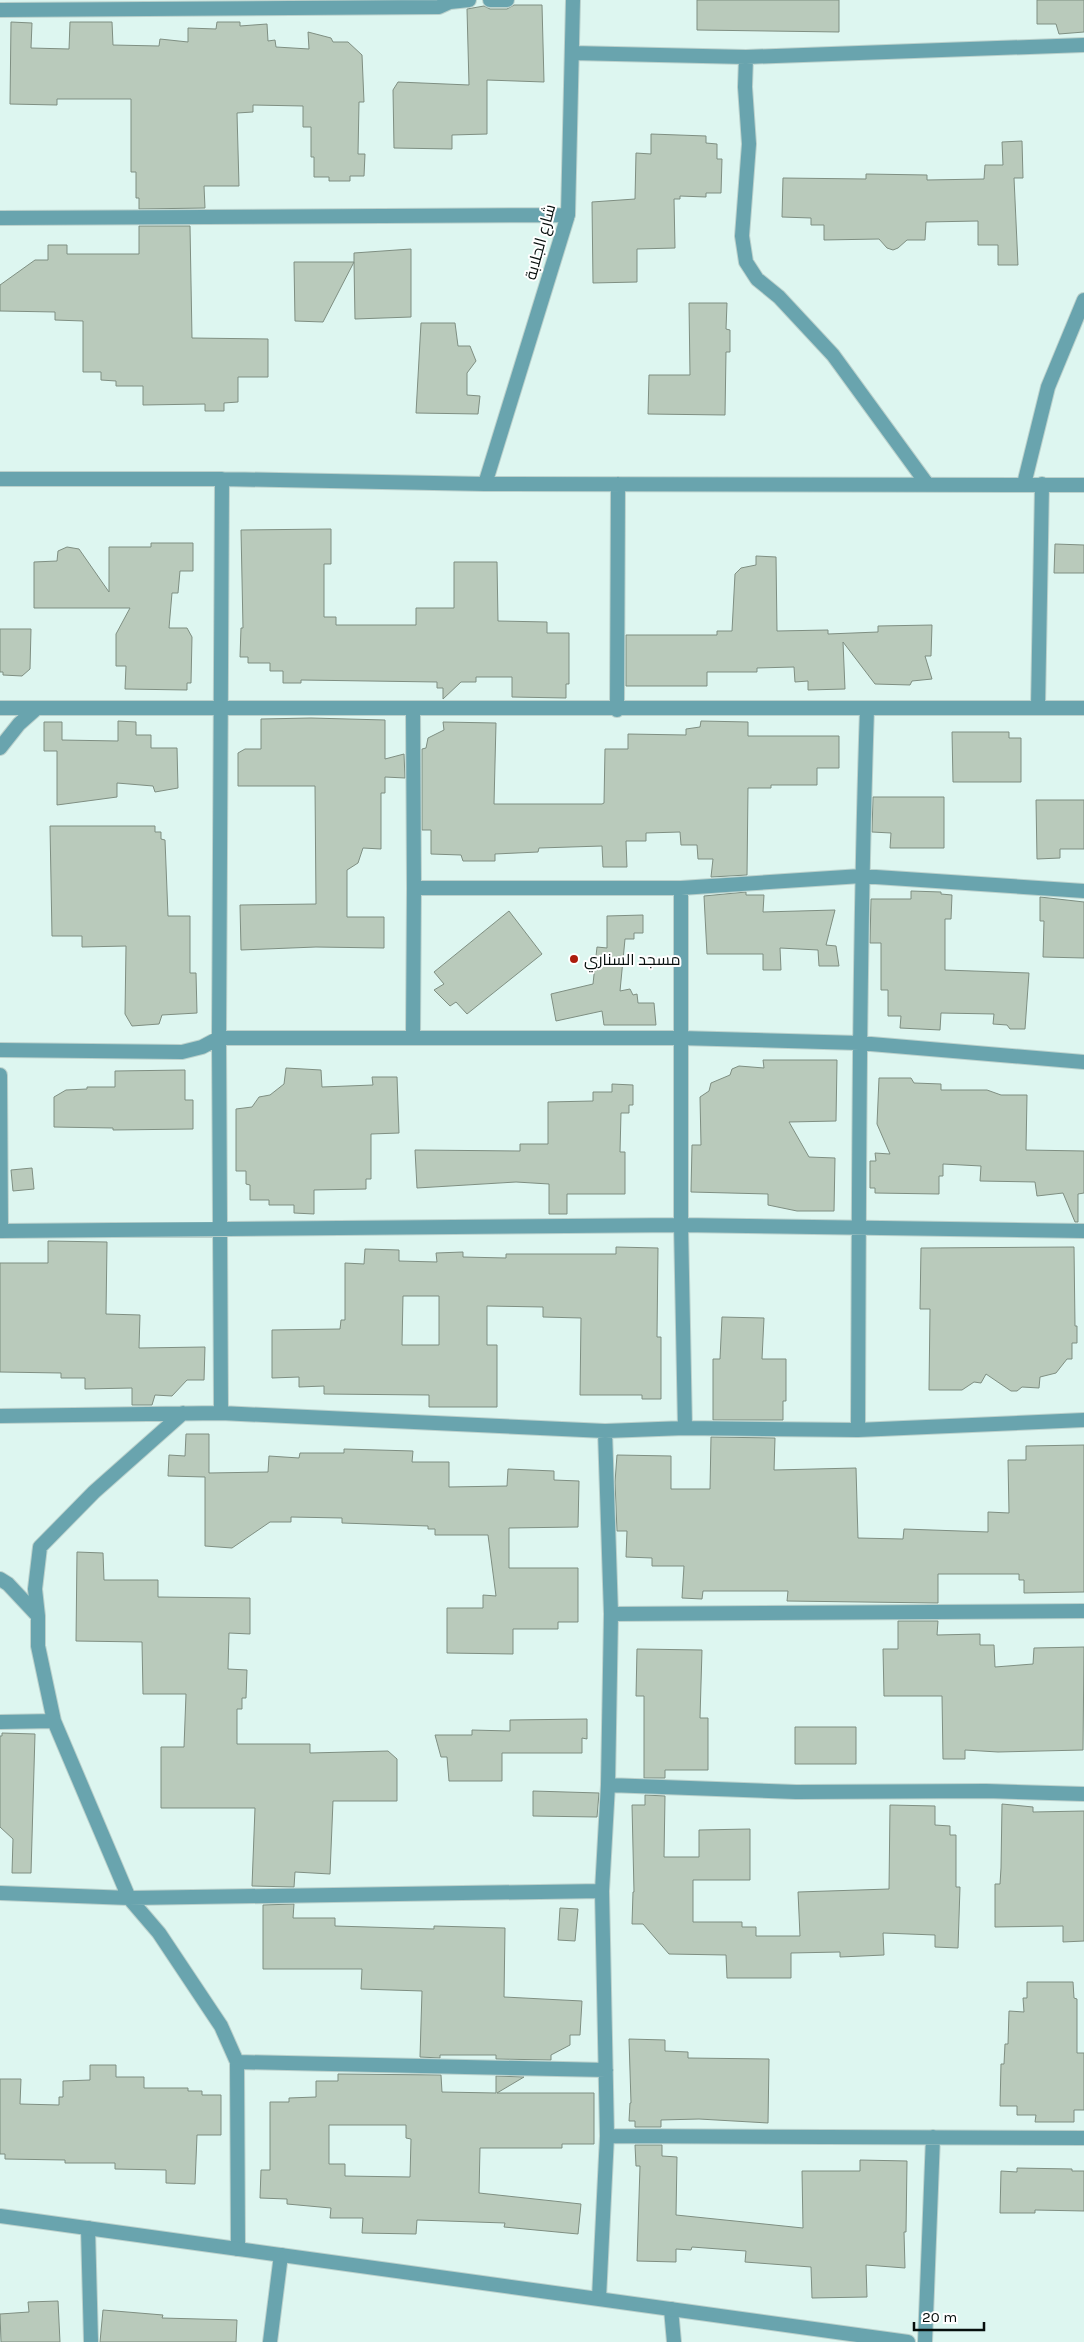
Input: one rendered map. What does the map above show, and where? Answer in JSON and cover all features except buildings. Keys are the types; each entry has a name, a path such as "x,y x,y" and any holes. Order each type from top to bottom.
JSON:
{"street":[{"path":"0,10 439,7 450,2 469,0"},
{"path":"490,0 507,0"},
{"name":"شارع الجلابة","path":"485,484 568,215 572,0"},
{"path":"572,52 746,57 1084,45"},
{"path":"746,57 745,87 749,144 742,236 746,262 757,279 780,297 834,354 927,484"},
{"path":"0,218 568,215"},
{"path":"1024,484 1048,387 1084,300"},
{"path":"0,479 222,479 485,484 1084,485"},
{"path":"221,1413 219,1038 222,479"},
{"path":"617,710 618,484"},
{"path":"1038,708 1042,484"},
{"path":"0,708 617,710 1084,708"},
{"path":"0,748 19,724 37,708"},
{"path":"413,709 413,1038"},
{"path":"858,1430 861,876 867,709"},
{"path":"414,888 681,888 861,876 1084,891"},
{"path":"681,888 681,1225 684,1428"},
{"path":"0,1050 182,1052 202,1047 219,1038 680,1038 859,1043 1084,1062"},
{"path":"0,1074 1,1231 681,1225 1084,1231"},
{"path":"183,1413 94,1492 40,1547 35,1589 38,1616 38,1646 54,1721 129,1898 159,1933 221,2026 237,2062 238,2249"},
{"path":"0,1416 221,1413 606,1431 684,1428 858,1430 1084,1420"},
{"path":"599,2298 607,2136 602,1891 608,1785 611,1614 606,1431"},
{"path":"0,1579 8,1584 38,1616"},
{"path":"611,1614 1084,1611"},
{"path":"0,1722 54,1721"},
{"path":"608,1785 796,1792 986,1791 1084,1794"},
{"path":"0,1893 129,1898 602,1891"},
{"path":"237,2062 606,2070"},
{"path":"607,2136 1084,2138"},
{"path":"925,2342 933,2137"},
{"path":"0,2216 908,2342"},
{"path":"88,2228 91,2342"},
{"path":"270,2342 281,2255"},
{"path":"671,2309 674,2342"}],"place":[{"name":"مسجد السناري","path":"574,959"}]}
